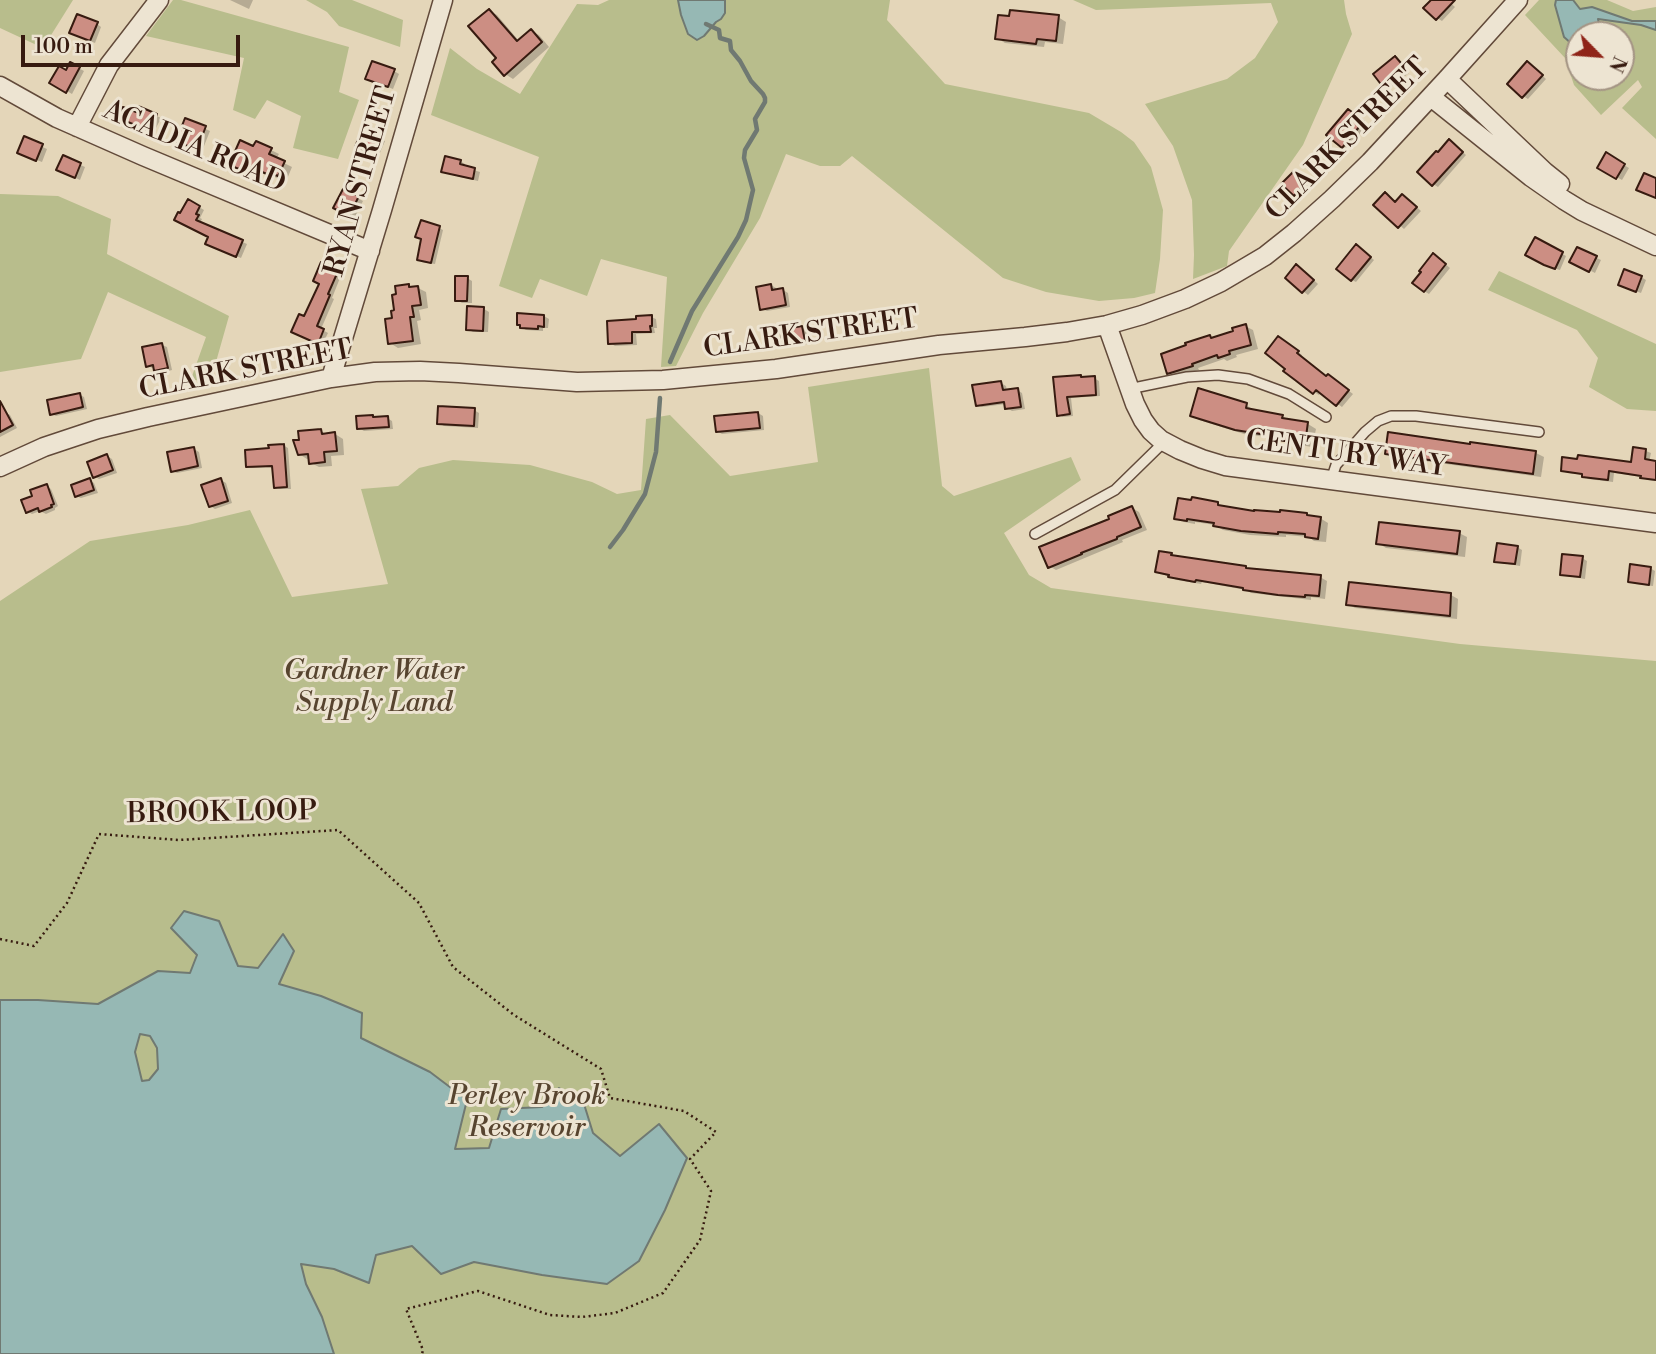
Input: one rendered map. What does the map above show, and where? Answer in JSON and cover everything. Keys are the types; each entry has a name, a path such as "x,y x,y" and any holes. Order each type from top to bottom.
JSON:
{"street":[{"name":"RYAN STREET","path":"331,378 443,0"},
{"name":"CLARK STREET","path":"0,467 44,447 107,427 331,378 376,372 420,371 577,382 663,380 776,369 939,345 1107,326 1204,291 1265,256 1294,233 1332,199 1431,97 1518,0"},
{"path":"77,127 109,65 155,4"},
{"path":"1447,79 1545,172 1612,225"},
{"name":"ACADIA ROAD","path":"0,86 77,127 370,251"},
{"path":"1431,97 1547,188 1582,211 1656,246"},
{"name":"CENTURY WAY","path":"1107,326 1143,420 1155,435 1180,450 1225,466 1656,523"}],"lane":[{"path":"1129,389 1187,377 1219,375 1248,379 1289,394 1326,416"},
{"path":"1331,480 1336,466 1365,432 1378,421 1391,416 1416,416 1539,432"},
{"path":"1035,534 1115,490 1164,442"}],"path":[{"name":"BROOK LOOP","path":"0,939 34,946 66,903 99,834 179,840 338,830 419,903 453,967 514,1015 601,1069 610,1098 684,1111 716,1132 690,1159 711,1191 700,1240 663,1293 615,1313 582,1317 550,1315 478,1291 406,1309 424,1350 422,1354"}],"green space":[{"path":"0,0 73,0 43,48 0,28"},
{"path":"173,0 349,47 339,92 359,100 338,159 293,148 301,116 267,100 255,119 233,110 244,58 146,36"},
{"path":"306,0 352,0 403,20 400,47 339,26 327,12"},
{"path":"609,0 890,0 887,20 945,84 1089,113 1134,142 1151,167 1163,210 1155,293 1099,301 1046,292 1003,278 852,156 840,166 820,166 786,154 760,218 703,313 676,366 661,367 667,277 601,259 587,296 540,279 532,298 499,286 539,157 431,115 450,48 477,69 520,94 577,4 598,5"},
{"path":"1073,0 1344,0 1352,34 1303,145 1229,251 1227,266 1193,279 1192,200 1173,146 1145,104 1227,79 1255,58 1278,22 1271,3 1096,10"},
{"path":"1539,0 1607,0 1633,11 1656,7 1656,139 1622,108 1642,87 1638,80 1635,83 1635,21 1565,21 1565,58 1525,15"},
{"path":"1579,91 1626,91 1601,115"},
{"path":"0,194 58,196 111,219 107,254 229,316 210,383 191,379 206,337 108,292 81,359 0,372"},
{"path":"1499,271 1656,344 1656,411 1627,409 1589,387 1598,358 1577,330 1488,290"},
{"name":"Gardner Water Supply Land","path":"929,368 942,486 954,496 1071,457 1081,480 1004,533 1029,575 1051,588 1460,644 1656,661 1656,1354 0,1354 0,601 90,541 188,525 250,510 292,597 388,584 361,489 398,486 419,468 453,460 530,465 592,482 617,494 641,490 646,419 670,415 730,476 818,462 808,387"}],"water":[{"path":"678,0 725,0 725,13 697,40 688,34"},
{"path":"1556,0 1573,0 1580,9 1592,7 1632,21 1565,21 1565,38 1555,5"},
{"path":"1635,21 1656,21 1656,30 1635,24"},
{"name":"Perley Brook Reservoir","path":"184,911 219,921 238,966 258,968 283,934 294,951 279,984 321,996 362,1013 361,1038 430,1072 467,1100 455,1149 489,1148 501,1109 542,1107 559,1088 584,1104 593,1133 620,1156 659,1124 687,1158 639,1261 607,1284 474,1262 441,1274 412,1246 376,1255 369,1283 334,1269 301,1264 306,1284 322,1317 334,1354 0,1354 0,1000 98,1004 158,971 190,973 197,955 171,928","holes":["140,1034 150,1036 157,1048 158,1069 149,1080 142,1081 135,1052"]}],"building":[{"path":"1431,0 1455,0 1436,20 1423,8"},
{"path":"489,9 517,41 531,29 542,42 504,76 492,62 496,58 468,26"},
{"path":"1010,10 1059,15 1056,41 1037,39 1036,44 995,39 998,15 1009,16"},
{"path":"77,14 98,22 90,41 69,33"},
{"path":"1395,56 1406,69 1383,87 1373,74"},
{"path":"372,61 395,69 388,87 365,79"},
{"path":"1527,61 1543,75 1522,98 1507,84"},
{"path":"70,62 80,67 66,93 49,83 59,66 66,70"},
{"path":"138,106 157,114 150,131 118,118 123,107 136,112"},
{"path":"1348,109 1364,121 1342,148 1326,135"},
{"path":"185,118 206,126 197,150 176,141"},
{"path":"362,129 381,136 374,154 355,147"},
{"path":"24,136 43,144 36,161 17,153"},
{"path":"1449,139 1463,152 1432,186 1417,172"},
{"path":"240,140 253,146 256,141 272,148 269,154 285,161 278,176 271,176 247,165 244,171 229,165"},
{"path":"1606,152 1625,164 1616,179 1597,168"},
{"path":"63,155 81,163 75,178 56,170"},
{"path":"445,156 461,160 460,164 475,168 473,179 441,172"},
{"path":"1294,171 1306,182 1294,196 1281,184"},
{"path":"1644,173 1656,178 1656,198 1636,190"},
{"path":"343,189 359,196 349,216 333,208"},
{"path":"1385,192 1395,202 1402,194 1417,207 1398,228 1373,205"},
{"path":"188,199 200,206 196,220 243,240 236,257 205,244 208,237 174,220"},
{"path":"421,220 440,226 431,263 417,260 421,239 415,237"},
{"path":"1535,237 1563,252 1555,269 1525,255"},
{"path":"1356,244 1371,257 1351,281 1336,269"},
{"path":"1577,247 1597,256 1589,272 1569,262"},
{"path":"1433,253 1446,264 1424,292 1412,283"},
{"path":"321,262 339,269 317,326 324,329 318,344 291,332 299,314 304,316 319,284 313,281"},
{"path":"1296,264 1314,280 1302,293 1285,278"},
{"path":"1624,269 1642,276 1636,292 1618,285"},
{"path":"455,276 468,276 467,301 455,301"},
{"path":"409,284 409,287 418,286 421,305 412,306 414,317 410,317 413,341 388,344 385,319 392,318 392,295 396,294 395,286"},
{"path":"771,284 772,290 783,288 786,305 760,310 756,287"},
{"path":"467,306 484,307 483,331 466,330"},
{"path":"517,313 544,315 544,327 520,328 520,325 517,325"},
{"path":"652,315 651,332 632,332 632,343 608,344 607,321"},
{"path":"1246,324 1251,345 1167,374 1161,354 1186,345 1185,343 1210,335 1211,338"},
{"path":"802,326 805,341 783,345 780,330"},
{"path":"1278,336 1326,376 1328,374 1349,390 1336,406 1316,390 1313,394 1265,353"},
{"path":"162,343 168,368 154,371 153,365 146,367 142,347"},
{"path":"1095,376 1096,395 1067,397 1070,414 1057,416 1053,377"},
{"path":"1001,381 1003,390 1018,388 1021,407 1005,409 1004,402 976,406 972,385"},
{"path":"1198,388 1247,403 1246,408 1308,422 1305,444 1235,430 1190,416"},
{"path":"80,393 83,407 50,415 47,400"},
{"path":"0,401 13,425 0,432"},
{"path":"438,406 475,408 474,426 437,424"},
{"path":"758,412 760,428 716,432 714,416"},
{"path":"356,416 388,416 389,427 357,429"},
{"path":"321,429 322,434 335,432 337,451 324,452 325,462 309,464 308,454 298,455 293,440 299,440 298,431"},
{"path":"1388,432 1536,451 1533,474 1385,454"},
{"path":"284,444 287,487 274,488 272,466 246,467 245,450"},
{"path":"194,447 198,466 171,472 167,452"},
{"path":"1633,447 1646,449 1645,459 1656,461 1656,480 1609,471 1608,480 1561,471 1562,457 1577,459 1578,455 1631,462"},
{"path":"107,454 113,470 93,478 87,462"},
{"path":"90,478 94,490 75,497 71,485"},
{"path":"221,478 228,501 209,507 201,485"},
{"path":"47,484 54,504 52,507 39,512 38,508 26,513 21,500 32,496 30,490"},
{"path":"1192,497 1254,511 1280,510 1321,517 1318,539 1305,537 1305,534 1241,531 1213,526 1214,523 1174,519 1178,498 1191,500"},
{"path":"1132,506 1141,527 1048,568 1039,547 1109,519 1108,516"},
{"path":"1379,522 1460,531 1457,554 1376,544"},
{"path":"1497,543 1518,546 1515,564 1494,562"},
{"path":"1159,551 1246,568 1321,575 1319,596 1278,595 1168,577 1169,575 1155,572"},
{"path":"1562,554 1583,556 1580,577 1560,575"},
{"path":"1630,564 1651,567 1649,585 1628,582"},
{"path":"1349,582 1451,593 1450,616 1346,605"}],"waterway":[{"path":"670,362 692,311 746,220 753,190 744,158 745,150 757,130 755,119 765,102 763,94 731,50 730,41 720,38 719,30 706,24"},
{"path":"610,547 645,494 656,452 660,398"}]}
